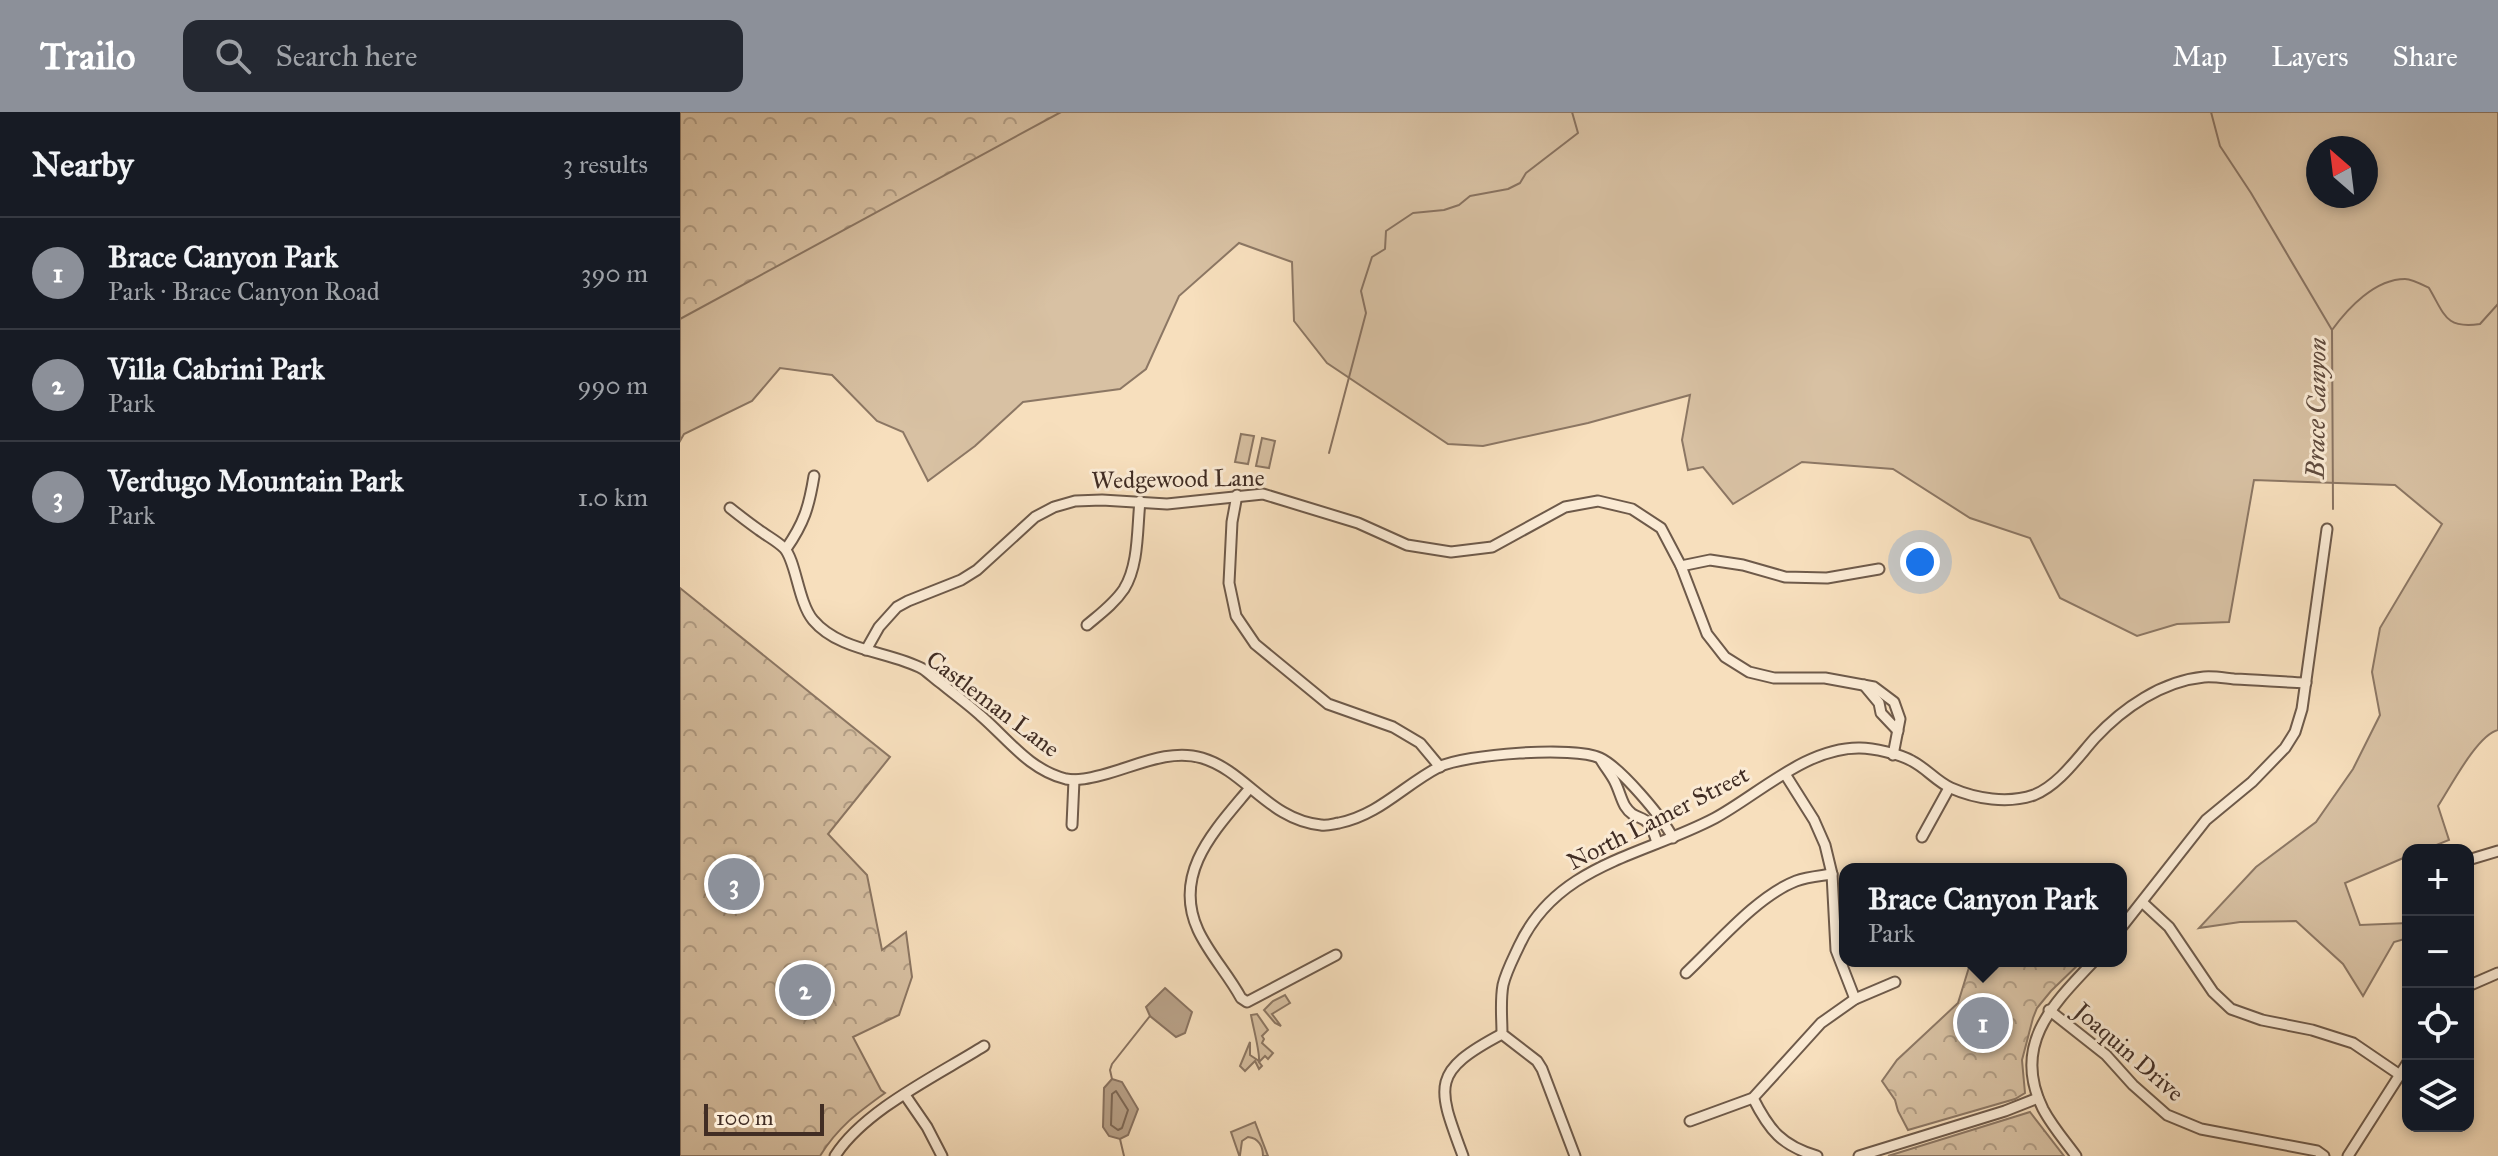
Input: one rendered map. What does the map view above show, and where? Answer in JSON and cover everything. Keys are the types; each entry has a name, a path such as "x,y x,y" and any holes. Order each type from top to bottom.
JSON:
{"street":[{"path":"730,508 786,549 801,528 814,476"},
{"name":"Wedgewood Lane","path":"866,650 879,627 897,607 969,575 1035,517 1075,501 1167,504 1263,494 1358,523 1407,545 1451,552 1492,547 1565,507 1598,501 1632,509 1661,528 1681,566 1707,634 1725,657 1749,672 1774,678 1825,678 1874,687 1894,702 1900,719 1898,731"},
{"path":"1237,495 1232,522 1229,583 1236,616 1255,644 1328,704 1393,727 1420,743 1440,767"},
{"path":"1087,625 1110,606 1125,587 1133,566 1140,501"},
{"path":"2127,921 2206,820 2252,782 2285,748 2295,732 2302,709 2327,529"},
{"name":"Castleman Lane","path":"786,549 812,619 838,639 922,669 979,714 1027,760 1047,772 1074,780 1175,755 1205,759 1222,767 1289,818 1323,826 1355,819 1383,806 1440,767 1468,759 1580,752 1599,757"},
{"path":"1681,566 1710,560 1743,565 1785,577 1827,578 1879,569"},
{"name":"North Lamer Street","path":"1502,1034 1503,985 1508,968 1526,930 1551,899 1592,871 1716,817 1826,752 1848,748 1876,749 1911,760 1949,788 2004,800 2034,794 2056,780 2125,710 2172,684 2203,677 2306,683"},
{"path":"1864,685 1879,703 1881,713 1898,731 1893,755"},
{"path":"1599,757 1622,774 1673,838"},
{"path":"1599,757 1625,806 1648,820 1657,843"},
{"path":"1785,774 1814,820 1825,845 1832,874 1839,958"},
{"path":"1072,825 1074,780"},
{"path":"1922,837 1949,788"},
{"path":"1249,789 1198,855 1190,896 1191,913 1206,944 1243,1001 1250,1001 1336,955"},
{"path":"2474,858 2498,851"},
{"path":"1686,973 1777,890 1798,880 1832,874"},
{"path":"2142,902 2169,927 2213,992 2231,1009 2353,1043 2400,1075"},
{"path":"1843,967 1855,999"},
{"path":"2076,1156 2038,1098 2033,1061 2038,1034 2049,1010 2088,967"},
{"path":"2474,983 2498,973"},
{"path":"1690,1121 1753,1098 1821,1023 1855,999 1895,982"},
{"name":"Joaquin Drive","path":"2049,1010 2106,1055 2133,1085 2167,1115 2201,1129 2317,1151 2324,1156"},
{"path":"1463,1156 1446,1110 1444,1085 1453,1067 1463,1057 1502,1034 1537,1061 1542,1069 1575,1156"},
{"path":"835,1156 843,1143 867,1120 984,1046"},
{"path":"2348,1156 2402,1072"},
{"path":"905,1095 942,1156"},
{"path":"1753,1098 1765,1123 1780,1138 1801,1152 1817,1156"},
{"path":"1859,1156 2038,1098"}],"green space":[{"path":"680,112 2498,112 2498,730 2481,741 2473,751 2438,806 2449,840 2439,844 2402,844 2402,859 2345,883 2360,925 2402,923 2402,940 2394,942 2363,996 2343,964 2296,921 2240,922 2199,928 2256,867 2316,822 2353,769 2380,715 2372,672 2380,628 2442,524 2395,485 2254,480 2229,622 2177,624 2137,636 2060,598 2030,538 1970,518 1893,469 1802,462 1733,504 1703,467 1688,470 1682,440 1690,395 1588,423 1483,446 1448,444 1327,363 1294,321 1292,262 1239,243 1179,296 1146,369 1120,389 1023,402 975,446 928,481 903,432 877,421 832,375 780,368 752,401 684,434 680,441"},
{"path":"680,112 1061,112 680,319"},
{"path":"1241,434 1254,436 1248,464 1235,462"},
{"path":"1262,438 1275,441 1269,468 1256,466"},
{"path":"680,588 890,757 828,834 867,875 882,950 906,932 912,977 899,1015 853,1037 885,1093 849,1121 820,1156 680,1156"},
{"path":"1969,967 2076,967 2037,1008 2022,1060 2025,1093 2015,1099 1908,1130 1895,1100 1882,1081 1897,1060 1958,1003"},
{"path":"1285,995 1290,1003 1272,1014 1281,1026 1264,1010"},
{"path":"1257,1014 1268,1030 1262,1036 1262,1043 1273,1053 1259,1062 1262,1066 1259,1069 1255,1061 1245,1071 1240,1066 1250,1042 1250,1055 1259,1061 1251,1015"},
{"path":"2030,1112 2064,1156 1888,1156"},
{"path":"1255,1122 1268,1156 1263,1156 1258,1141 1248,1137 1242,1141 1239,1155 1231,1132"}],"water":[{"path":"1165,988 1192,1012 1185,1033 1176,1037 1150,1016 1146,1007"},
{"path":"1112,1079 1122,1082 1138,1109 1128,1135 1120,1139 1109,1136 1103,1127 1104,1088"}],"waterway":[{"path":"1329,453 1366,313 1361,291 1372,257 1385,249 1386,231 1413,213 1444,210 1459,205 1470,196 1508,189 1520,183 1526,173 1578,133 1572,112"},
{"path":"2211,112 2220,146 2332,330"},
{"name":"Brace Canyon","path":"2333,509 2332,330 2338,321 2363,296 2394,280 2414,281 2429,288 2447,318 2460,324 2480,324 2498,304"},
{"path":"1112,1079 1112,1064 1150,1016"},
{"path":"1120,1139 1124,1156"}],"place":[{"name":"Verdugo Mountain Park","path":"734,884"},
{"name":"Villa Cabrini Park","path":"805,990"},
{"name":"Brace Canyon Park","path":"1983,1023"}]}
